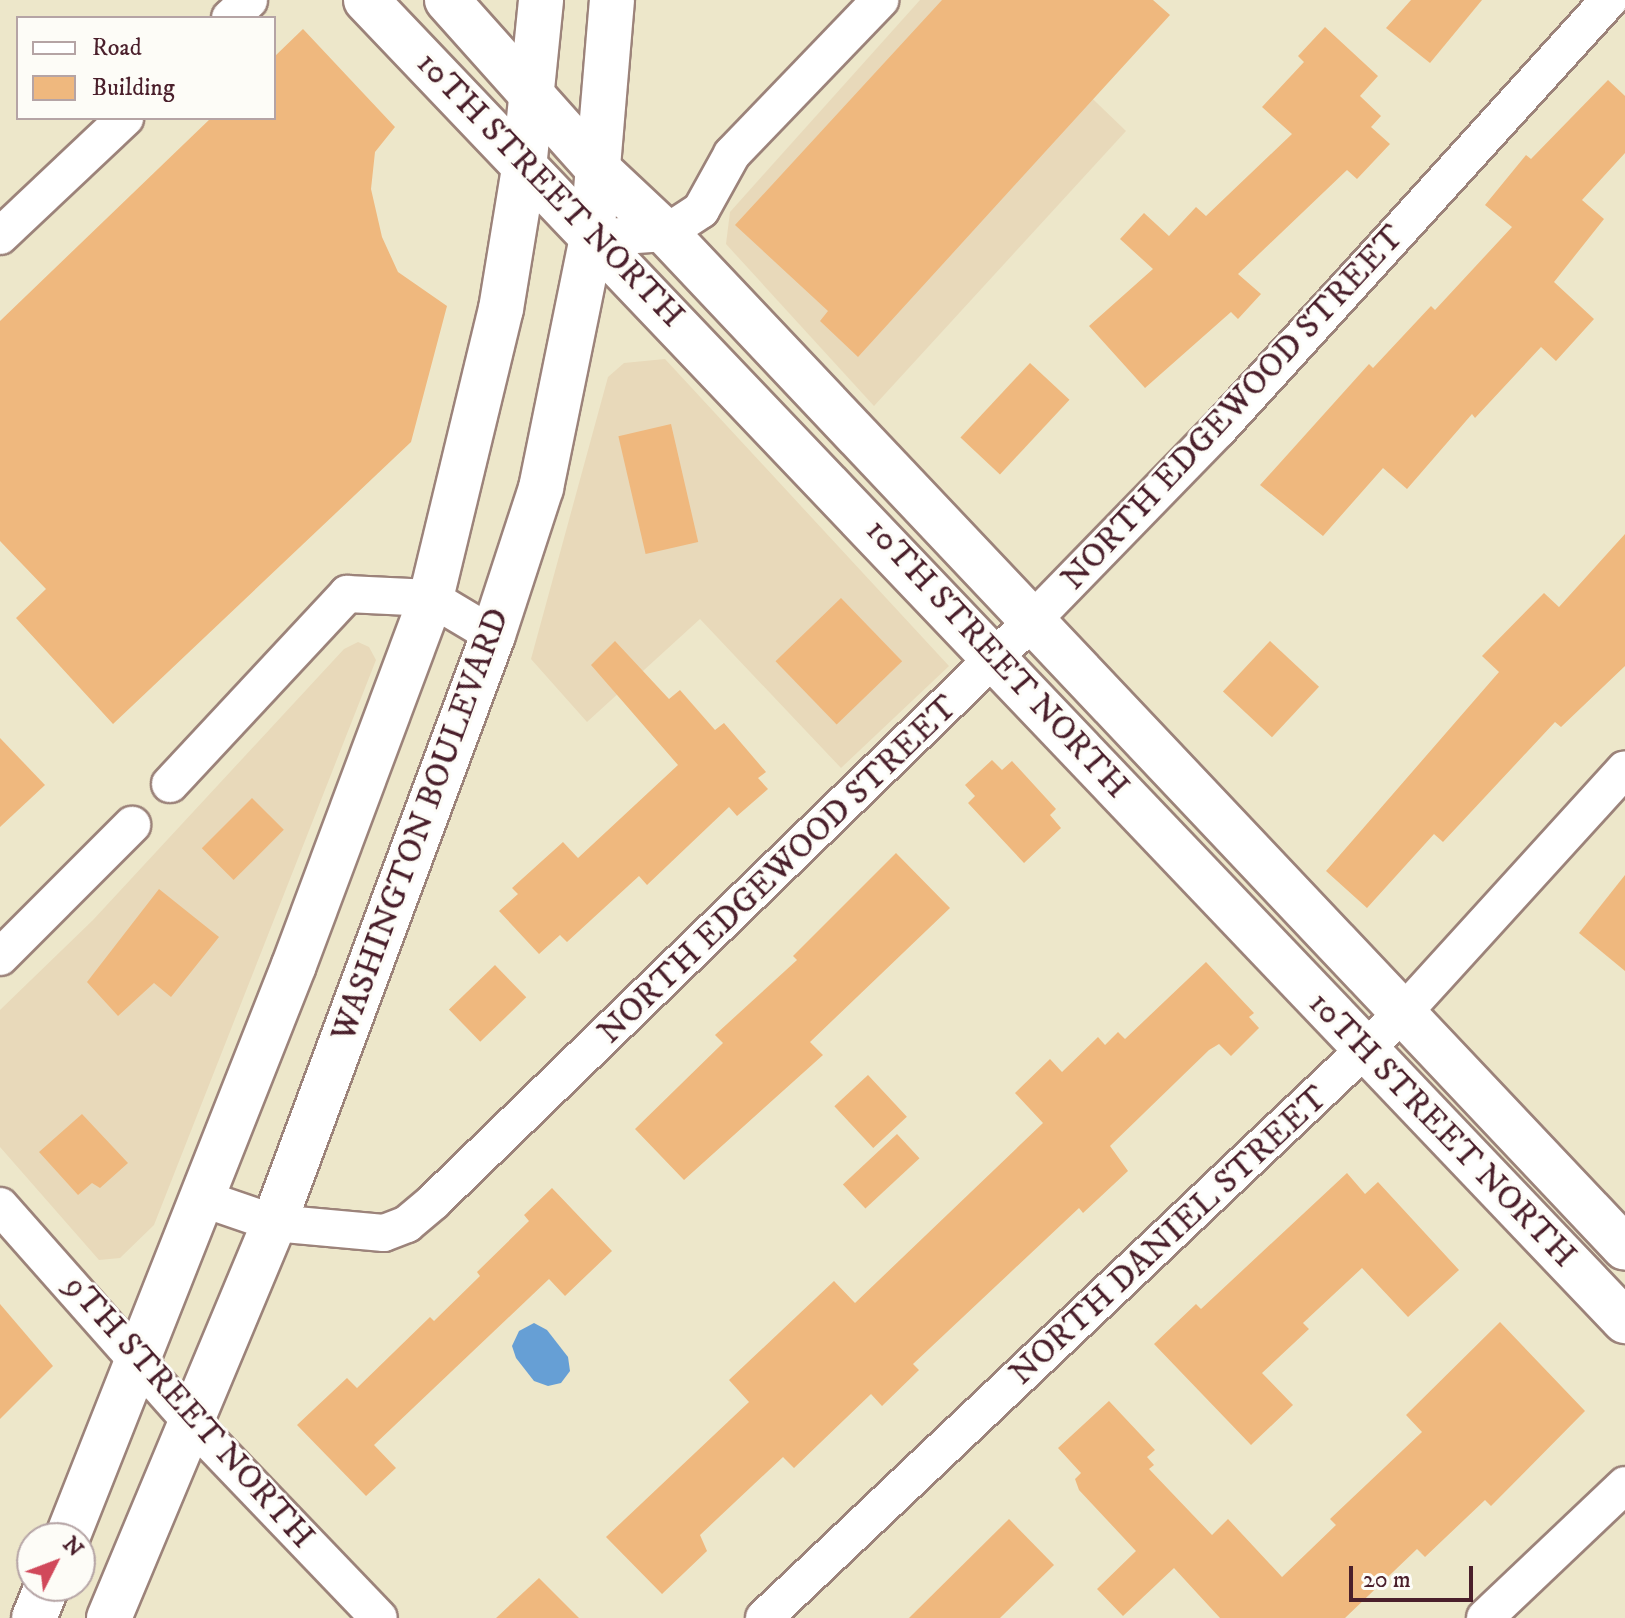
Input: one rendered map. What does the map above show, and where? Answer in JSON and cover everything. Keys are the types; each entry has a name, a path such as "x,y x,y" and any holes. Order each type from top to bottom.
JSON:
{"main road":[{"name":"10TH STREET NORTH","path":"366,0 524,168 997,657 1365,1050 1625,1321"},
{"name":"10TH STREET NORTH","path":"447,0 600,171 666,233 1625,1248"},
{"name":"WASHINGTON BOULEVARD","path":"73,1522 204,1199 431,598 501,309 533,99 541,0"},
{"name":"WASHINGTON BOULEVARD","path":"109,1618 189,1420 274,1223 493,635 541,488 592,238 612,0"}],"street":[{"path":"232,16 249,0"},
{"path":"592,238 666,233 701,210 732,154 880,0"},
{"name":"NORTH EDGEWOOD STREET","path":"204,1199 274,1223 384,1233 407,1224 997,657 1218,430 1609,0"},
{"path":"0,236 123,120"},
{"path":"170,784 347,594 431,598 493,635"},
{"name":"NORTH DANIEL STREET","path":"764,1618 1404,1012 1625,769"},
{"path":"0,957 132,825"},
{"name":"9TH STREET NORTH","path":"0,1206 189,1420 379,1618"},
{"path":"1485,1618 1625,1485"}],"shaded area":[{"path":"920,0 990,0 1126,131 874,406 726,244 730,212"},
{"path":"665,359 949,666 841,768 700,619 587,722 531,659 608,377 624,363"},
{"path":"358,642 369,647 376,660 154,1225 120,1258 99,1260 0,1147 0,1010 93,920 344,649"}],"water":[{"path":"534,1323 547,1330 568,1357 570,1371 561,1383 548,1386 534,1381 516,1358 512,1346 519,1331"}],"building":[{"path":"942,0 1153,0 1170,15 858,357 820,321 828,311 735,225"},
{"path":"1411,0 1482,0 1430,63 1386,28"},
{"path":"1325,27 1378,76 1360,96 1381,116 1371,127 1390,144 1357,179 1347,170 1238,274 1261,294 1238,319 1231,312 1145,388 1089,326 1153,269 1120,239 1144,213 1169,236 1196,207 1206,216 1292,134 1262,107 1304,62 1298,56"},
{"path":"303,29 395,127 375,152 371,189 382,237 398,272 447,306 411,442 113,724 16,618 46,589 0,541 0,321 209,120 276,120 276,55"},
{"path":"1608,80 1625,96 1625,153 1582,200 1604,219 1554,282 1594,319 1556,361 1541,347 1475,418 1472,414 1407,489 1383,468 1323,536 1260,485 1369,364 1373,368 1431,306 1435,310 1512,227 1485,205 1526,155 1531,159"},
{"path":"1030,363 1069,400 1000,474 960,438"},
{"path":"671,424 698,542 646,554 618,436"},
{"path":"1625,534 1625,666 1561,727 1555,722 1443,842 1434,834 1367,908 1326,871 1499,672 1482,656 1544,593 1559,607"},
{"path":"841,598 902,661 837,725 776,661"},
{"path":"615,641 669,699 680,690 715,730 724,723 766,772 758,778 768,789 737,816 729,807 647,885 639,876 567,942 560,935 539,954 499,911 518,894 512,888 563,842 578,858 678,765 591,665"},
{"path":"1270,641 1319,687 1272,737 1223,691"},
{"path":"0,738 45,785 0,827"},
{"path":"992,760 1002,770 1012,761 1056,809 1050,815 1061,828 1024,863 968,803 975,796 965,785"},
{"path":"252,798 284,830 234,880 202,848"},
{"path":"896,853 950,908 810,1042 823,1055 684,1180 635,1129 723,1043 715,1035 797,960 793,956"},
{"path":"1625,875 1625,971 1579,933"},
{"path":"159,889 219,937 171,997 154,983 118,1016 87,982"},
{"path":"1206,962 1254,1013 1249,1017 1259,1028 1231,1056 1219,1044 1209,1050 1110,1146 1128,1171 1083,1213 1079,1208 913,1364 919,1370 882,1406 871,1394 794,1468 783,1457 700,1535 707,1551 662,1594 606,1537 749,1402 729,1380 834,1281 855,1303 1043,1123 1015,1093 1050,1059 1062,1072 1098,1037 1105,1045 1118,1032 1125,1039"},
{"path":"495,965 526,997 480,1042 449,1009"},
{"path":"868,1075 907,1117 873,1148 834,1106"},
{"path":"82,1114 128,1163 100,1188 92,1183 78,1195 39,1152"},
{"path":"897,1134 920,1158 865,1209 843,1184"},
{"path":"1347,1173 1365,1194 1378,1182 1459,1270 1408,1317 1362,1268 1303,1323 1309,1329 1262,1373 1293,1405 1251,1445 1154,1344 1196,1304 1201,1309"},
{"path":"552,1188 612,1251 565,1296 549,1279 374,1445 396,1468 366,1496 297,1425 347,1378 357,1388 430,1317 434,1321 480,1276 477,1272 529,1221 524,1215"},
{"path":"0,1304 53,1366 0,1419"},
{"path":"1500,1322 1585,1411 1491,1506 1485,1500 1425,1557 1417,1549 1345,1618 1220,1618 1174,1568 1123,1616 1097,1589 1136,1551 1079,1490 1075,1479 1081,1473 1058,1448 1109,1401 1155,1450 1147,1457 1154,1465 1149,1469 1212,1535 1228,1519 1282,1577 1336,1525 1330,1519 1422,1432 1406,1415"},
{"path":"1009,1519 1054,1565 1000,1618 909,1618"},
{"path":"539,1578 579,1618 496,1618"}]}
